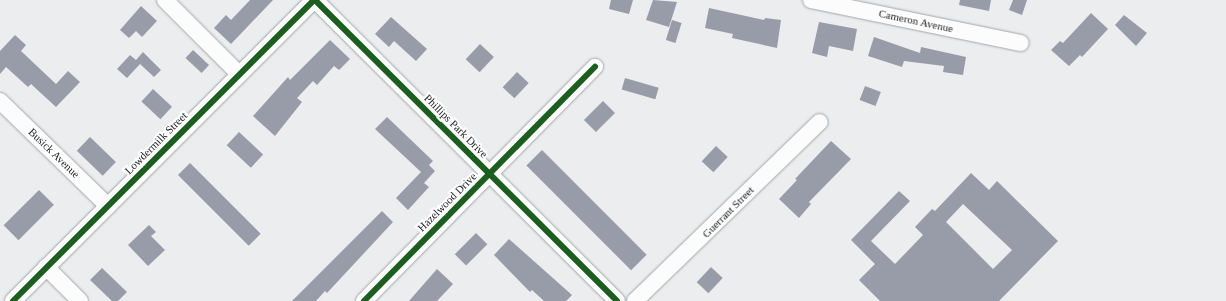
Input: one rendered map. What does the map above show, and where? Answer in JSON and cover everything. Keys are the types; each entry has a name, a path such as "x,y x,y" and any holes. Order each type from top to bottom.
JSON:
{"street":[{"path":"165,0 239,74"},
{"name":"Lowdermilk Street","path":"13,301 239,74 315,0"},
{"name":"Phillips Park Drive","path":"315,0 616,301"},
{"name":"Cameron Avenue","path":"810,0 1021,43"},
{"name":"Hazelwood Drive","path":"364,301 595,67"},
{"name":"Busick Avenue","path":"0,101 108,206"},
{"name":"Guerrant Street","path":"635,301 820,122"},
{"path":"46,267 80,301"}],"building":[{"path":"250,0 273,0 231,44 214,28 226,15 231,20"},
{"path":"611,0 633,0 629,14 609,9"},
{"path":"653,0 677,2 669,27 646,20"},
{"path":"960,0 991,0 989,11 959,5"},
{"path":"1013,0 1027,0 1022,15 1009,10"},
{"path":"141,6 157,21 142,37 136,31 129,38 120,30"},
{"path":"709,8 764,20 765,18 781,20 777,48 732,38 733,34 705,28"},
{"path":"1091,13 1108,29 1082,57 1080,55 1069,66 1051,50 1060,41 1063,43"},
{"path":"1124,15 1147,33 1136,46 1115,25"},
{"path":"391,17 427,49 416,61 394,41 389,47 375,34"},
{"path":"672,20 682,23 675,43 666,40"},
{"path":"819,22 857,29 853,51 829,46 827,57 812,53"},
{"path":"15,35 26,45 21,51 56,84 68,71 80,82 56,107 31,84 28,87 6,67 0,74 0,51"},
{"path":"874,37 920,53 921,47 966,57 963,75 943,72 944,66 904,61 902,67 868,56"},
{"path":"330,40 350,59 339,70 334,66 317,85 313,81 297,98 302,102 275,136 253,116 288,77 290,80"},
{"path":"480,44 494,57 480,72 466,59"},
{"path":"193,50 209,65 202,73 185,58"},
{"path":"143,52 161,70 154,77 140,64 127,78 117,69 130,55 136,60"},
{"path":"517,72 529,83 514,98 503,87"},
{"path":"625,78 659,88 655,99 622,90"},
{"path":"865,86 881,92 875,106 860,100"},
{"path":"153,89 172,107 160,119 141,101"},
{"path":"603,101 615,113 596,132 584,120"},
{"path":"387,117 433,161 429,165 435,171 424,183 429,187 408,210 396,198 421,172 375,129"},
{"path":"239,132 263,155 251,168 227,145"},
{"path":"90,137 116,162 103,176 77,151"},
{"path":"831,141 851,159 809,202 811,204 799,218 779,199 797,180 795,179"},
{"path":"716,146 728,157 713,172 702,161"},
{"path":"542,150 647,255 631,270 526,166"},
{"path":"190,163 261,234 249,246 178,175"},
{"path":"971,173 989,190 997,181 1058,241 999,301 880,301 859,280 875,264 851,240 899,191 910,201 871,241 895,264 923,235 915,227 932,209 935,211","holes":["963,204 1012,250 993,269 946,222"]},
{"path":"39,190 54,205 18,240 4,225"},
{"path":"382,211 393,222 327,293 325,291 316,301 292,301"},
{"path":"149,225 156,232 151,236 165,250 148,266 128,245"},
{"path":"476,233 487,244 466,266 455,254"},
{"path":"509,239 572,295 566,301 544,301 532,290 530,292 494,255"},
{"path":"711,267 723,278 708,293 697,282"},
{"path":"102,268 127,292 118,301 112,301 90,280"},
{"path":"437,269 453,284 437,301 409,301"}],"cycle path":[{"path":"13,301 314,0"},
{"path":"315,0 617,301"},
{"path":"364,301 595,67"}]}
